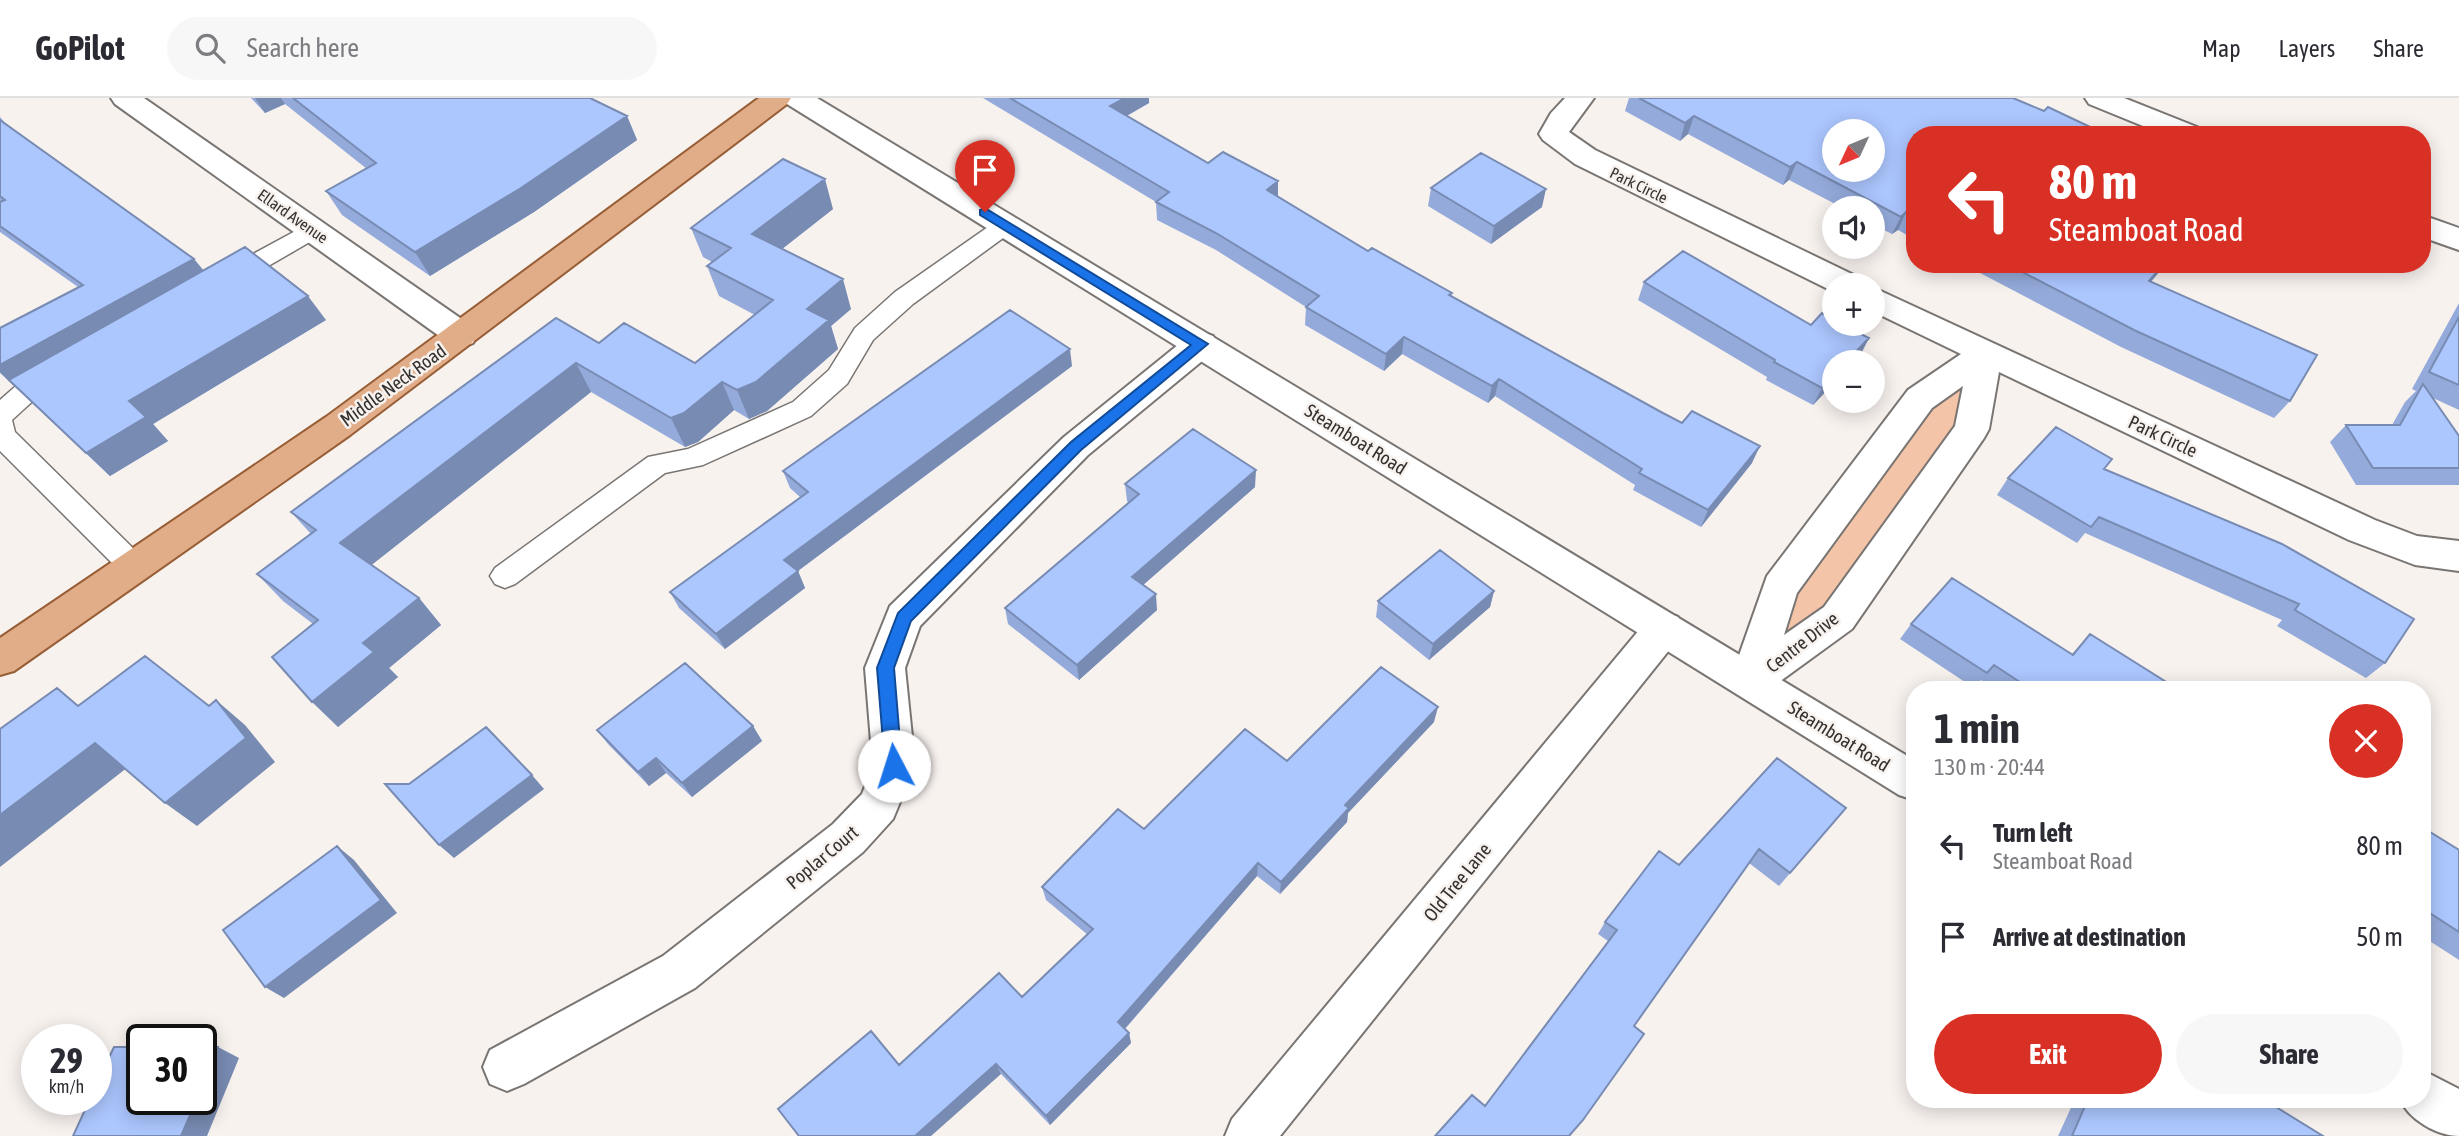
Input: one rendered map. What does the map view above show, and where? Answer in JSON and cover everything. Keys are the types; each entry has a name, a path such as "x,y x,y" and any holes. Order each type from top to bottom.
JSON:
{"main road":[{"name":"Middle Neck Road","path":"0,659 338,426 777,98"}],"street":[{"name":"Ellard Avenue","path":"125,98 461,335"},
{"name":"Steamboat Road","path":"797,98 1906,777"},
{"name":"Park Circle","path":"1580,98 1561,119 1553,134 1585,157 1822,273"},
{"path":"2099,98 2169,126"},
{"path":"2431,229 2459,240"},
{"name":"Park Circle","path":"1885,304 2362,530 2415,550 2459,556"},
{"name":"Poplar Court","path":"506,1068 679,972 848,838 878,806 894,766 886,668 904,617 1076,446 1201,344"},
{"name":"Centre Drive","path":"1751,681 1780,587 1920,399 1986,353"},
{"name":"Centre Drive","path":"1751,681 1838,618 1972,429 1986,353"},
{"name":"Old Tree Lane","path":"1249,1136 1664,628"},
{"path":"2431,1100 2459,1117"}],"lane":[{"path":"505,576 658,464 693,458 803,409 838,377 864,334 904,298 1006,225"},
{"path":"205,291 312,230"},
{"path":"0,415 26,392 74,365"},
{"path":"0,423 2,436 134,567"}],"shaded area":[{"path":"1973,371 1960,425 1822,611 1771,652 1790,593 1930,404"}],"building":[{"path":"293,98 590,98 627,116 521,188 415,252 326,191 376,163"},
{"path":"1010,98 1125,98 1110,106 1208,163 1223,152 1278,181 1267,190 1368,251 1372,248 1452,293 1449,295 1661,412 1682,423 1692,411 1760,446 1708,510 1639,473 1642,469 1499,379 1492,386 1404,337 1386,354 1306,307 1319,296 1216,233 1156,202 1169,192"},
{"path":"1639,98 2013,98 2044,111 2048,107 2088,126 1906,126 1906,212 1901,217 1885,209 1885,196 1861,196 1835,182 1885,182 1885,119 1822,119 1822,175 1797,162 1790,167 1694,116 1685,123"},
{"path":"0,120 194,259 0,365 0,328 83,285 0,226 0,202 5,200 0,196"},
{"path":"1481,153 1546,189 1494,226 1431,188"},
{"path":"783,159 825,179 752,234 843,279 807,309 829,320 756,382 737,390 722,382 684,413 671,418 576,363 340,543 419,598 363,643 374,652 312,702 272,657 318,620 257,574 316,530 291,512 556,318 599,343 624,323 695,363 773,300 707,266 731,248 691,228"},
{"path":"245,247 308,296 129,401 146,417 86,453 9,380"},
{"path":"1683,251 1811,325 1822,313 1822,336 1869,338 1858,350 1822,350 1822,388 1774,362 1775,360 1644,282"},
{"path":"2024,273 2156,273 2149,281 2317,355 2290,401 2134,330"},
{"path":"1010,310 1070,349 784,560 798,571 716,634 670,592 808,492 783,471"},
{"path":"2459,317 2459,385 2429,372"},
{"path":"2423,384 2459,436 2459,468 2373,468 2346,425 2400,425"},
{"path":"2056,427 2112,459 2104,469 2282,544 2414,619 2385,663 2295,610 2299,604 2099,517 2091,527 2008,478"},
{"path":"1193,429 1256,470 1132,577 1156,594 1077,665 1005,608 1139,494 1125,484"},
{"path":"1440,550 1494,591 1433,644 1378,601"},
{"path":"1952,578 2073,655 2090,634 2165,681 2018,681 1994,665 1987,673 1911,624"},
{"path":"145,656 209,706 216,700 246,738 165,803 95,743 0,815 0,729 57,688 78,706"},
{"path":"685,663 753,726 682,783 656,758 638,772 597,730"},
{"path":"1381,667 1438,707 1345,805 1349,808 1281,882 1258,863 1118,1022 1129,1033 1046,1116 996,1064 915,1136 799,1136 778,1109 871,1031 899,1065 999,973 1022,997 1093,929 1042,887 1118,809 1144,829 1245,729 1287,761"},
{"path":"486,727 532,775 439,845 385,784 409,784"},
{"path":"1777,758 1846,808 1790,873 1759,849 1634,1026 1644,1034 1569,1136 1435,1136 1472,1095 1485,1106 1617,930 1605,922 1659,851 1679,865"},
{"path":"2431,833 2459,850 2459,932 2431,914"},
{"path":"337,846 381,900 265,987 223,930"},
{"path":"114,1047 126,1047 126,1115 190,1115 181,1136 73,1136 83,1115 112,1115"},
{"path":"2084,1108 2278,1108 2323,1136 2072,1136"}],"route":[{"path":"894,766 886,668 904,617 1076,446 1201,344 985,212"}]}
